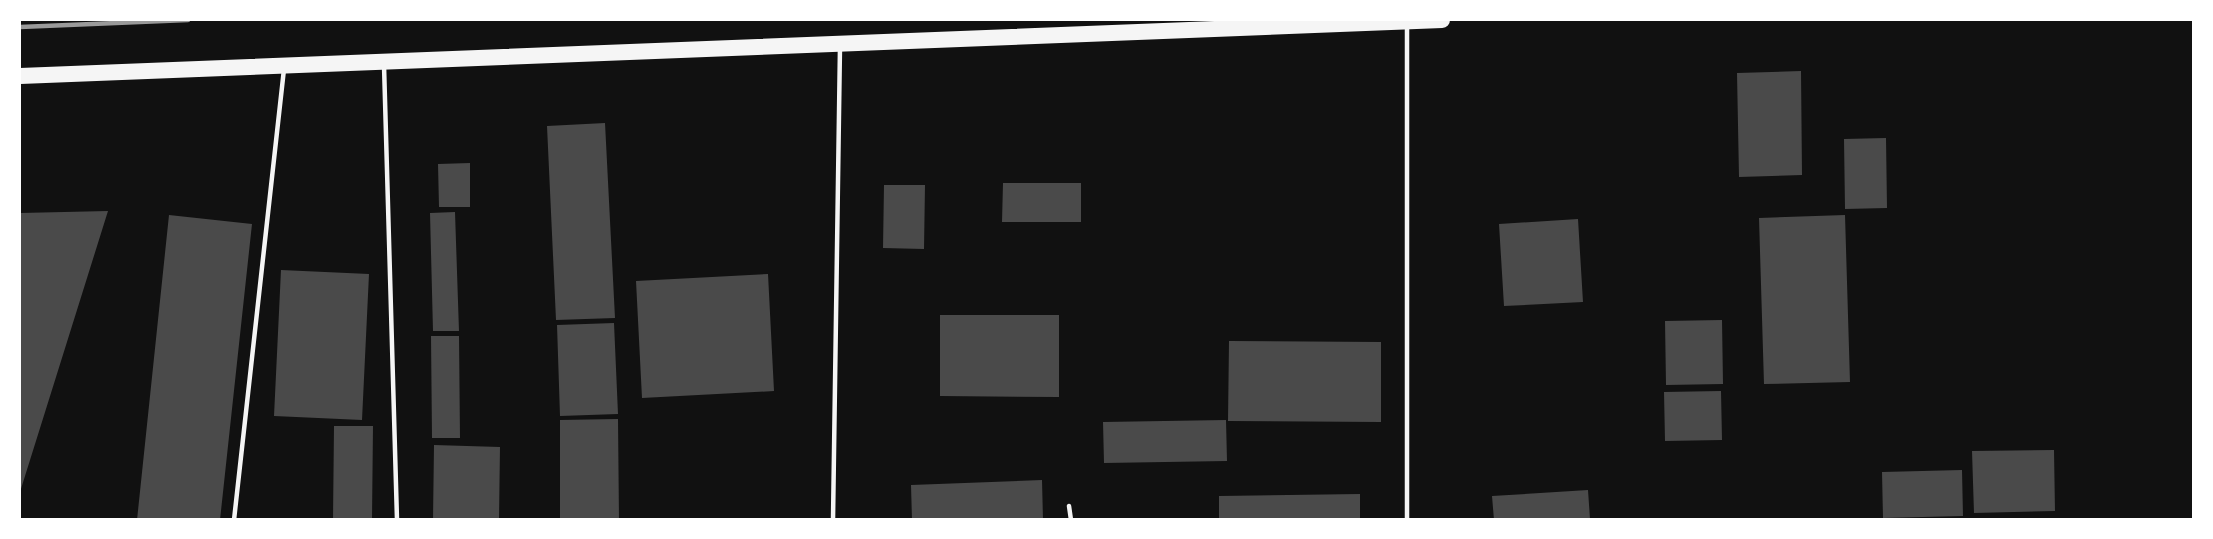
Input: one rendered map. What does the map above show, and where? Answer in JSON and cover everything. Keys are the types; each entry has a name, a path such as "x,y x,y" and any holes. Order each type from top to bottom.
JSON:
{"highway":[{"path":"20,76 840,43 1085,27 1442,20"}],"lane":[{"path":"1407,21 1407,519"},
{"path":"833,519 840,43"},
{"path":"384,62 397,519"},
{"path":"234,519 284,66"},
{"path":"1070,506 1071,519"}],"building":[{"path":"1801,71 1802,175 1739,177 1737,73"},
{"path":"605,123 615,318 556,320 547,126"},
{"path":"1886,138 1887,208 1845,209 1844,139"},
{"path":"470,163 470,207 439,207 438,164"},
{"path":"1003,183 1081,183 1081,222 1002,222"},
{"path":"884,185 925,185 924,249 883,248"},
{"path":"108,211 20,492 20,213"},
{"path":"455,212 459,331 433,331 430,213"},
{"path":"169,215 252,224 220,520 137,520"},
{"path":"1845,215 1850,382 1764,384 1759,218"},
{"path":"1578,219 1583,302 1504,306 1499,224"},
{"path":"281,270 369,274 362,420 274,416"},
{"path":"768,274 774,391 642,398 636,281"},
{"path":"940,315 1059,315 1059,397 940,396"},
{"path":"1722,320 1723,384 1666,385 1665,321"},
{"path":"614,323 618,414 560,416 557,325"},
{"path":"431,336 459,336 460,438 432,438"},
{"path":"1229,341 1381,342 1381,422 1228,421"},
{"path":"1721,391 1722,440 1665,441 1664,392"},
{"path":"618,419 619,520 560,520 560,420"},
{"path":"1226,420 1227,461 1104,463 1103,422"},
{"path":"334,426 373,426 372,520 333,520"},
{"path":"434,445 500,447 499,520 433,520"},
{"path":"2054,450 2055,511 1974,513 1972,451"},
{"path":"1962,470 1963,516 1883,518 1882,472"},
{"path":"1042,480 1043,520 912,520 911,485"},
{"path":"1588,490 1590,519 1494,520 1492,496"},
{"path":"1360,494 1360,520 1219,520 1219,496"}],"railway":[{"path":"20,27 188,20"}]}
